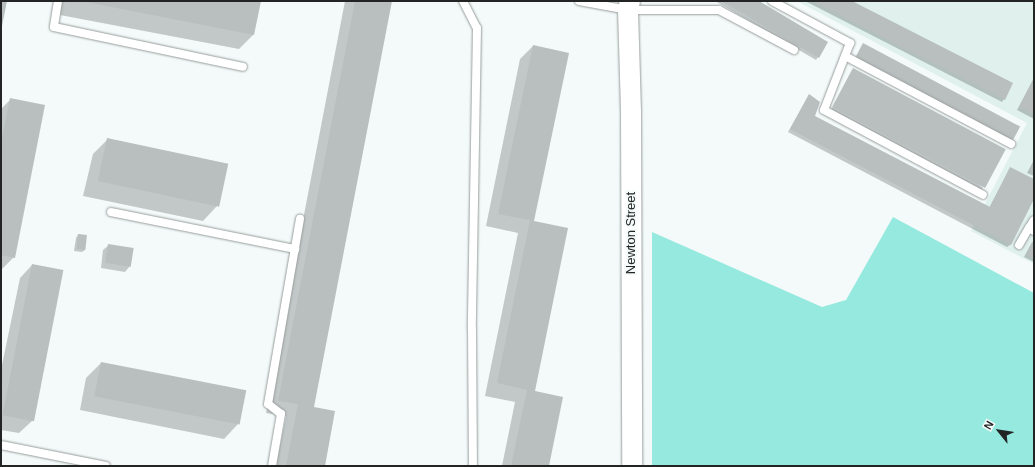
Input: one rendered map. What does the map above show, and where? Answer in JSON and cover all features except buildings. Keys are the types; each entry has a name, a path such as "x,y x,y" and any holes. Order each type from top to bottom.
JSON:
{"street":[{"name":"Newton Street","path":"629,6 631,112 632,466"}],"lane":[{"path":"58,1 54,27 243,67"},
{"path":"463,1 476,28 472,329 472,466"},
{"path":"579,1 629,6 719,10 794,50"},
{"path":"772,1 850,43 824,110 984,195"},
{"path":"845,56 1011,144"},
{"path":"111,212 295,249"},
{"path":"272,466 281,414 268,404 300,219"},
{"path":"1019,245 1031,229 1034,220"},
{"path":"1,445 106,466"}],"shaded area":[{"path":"797,1 1034,1 1034,264 971,231 1027,123"},
{"path":"893,217 1034,293 1034,466 652,466 652,232 822,307 846,300"}]}
